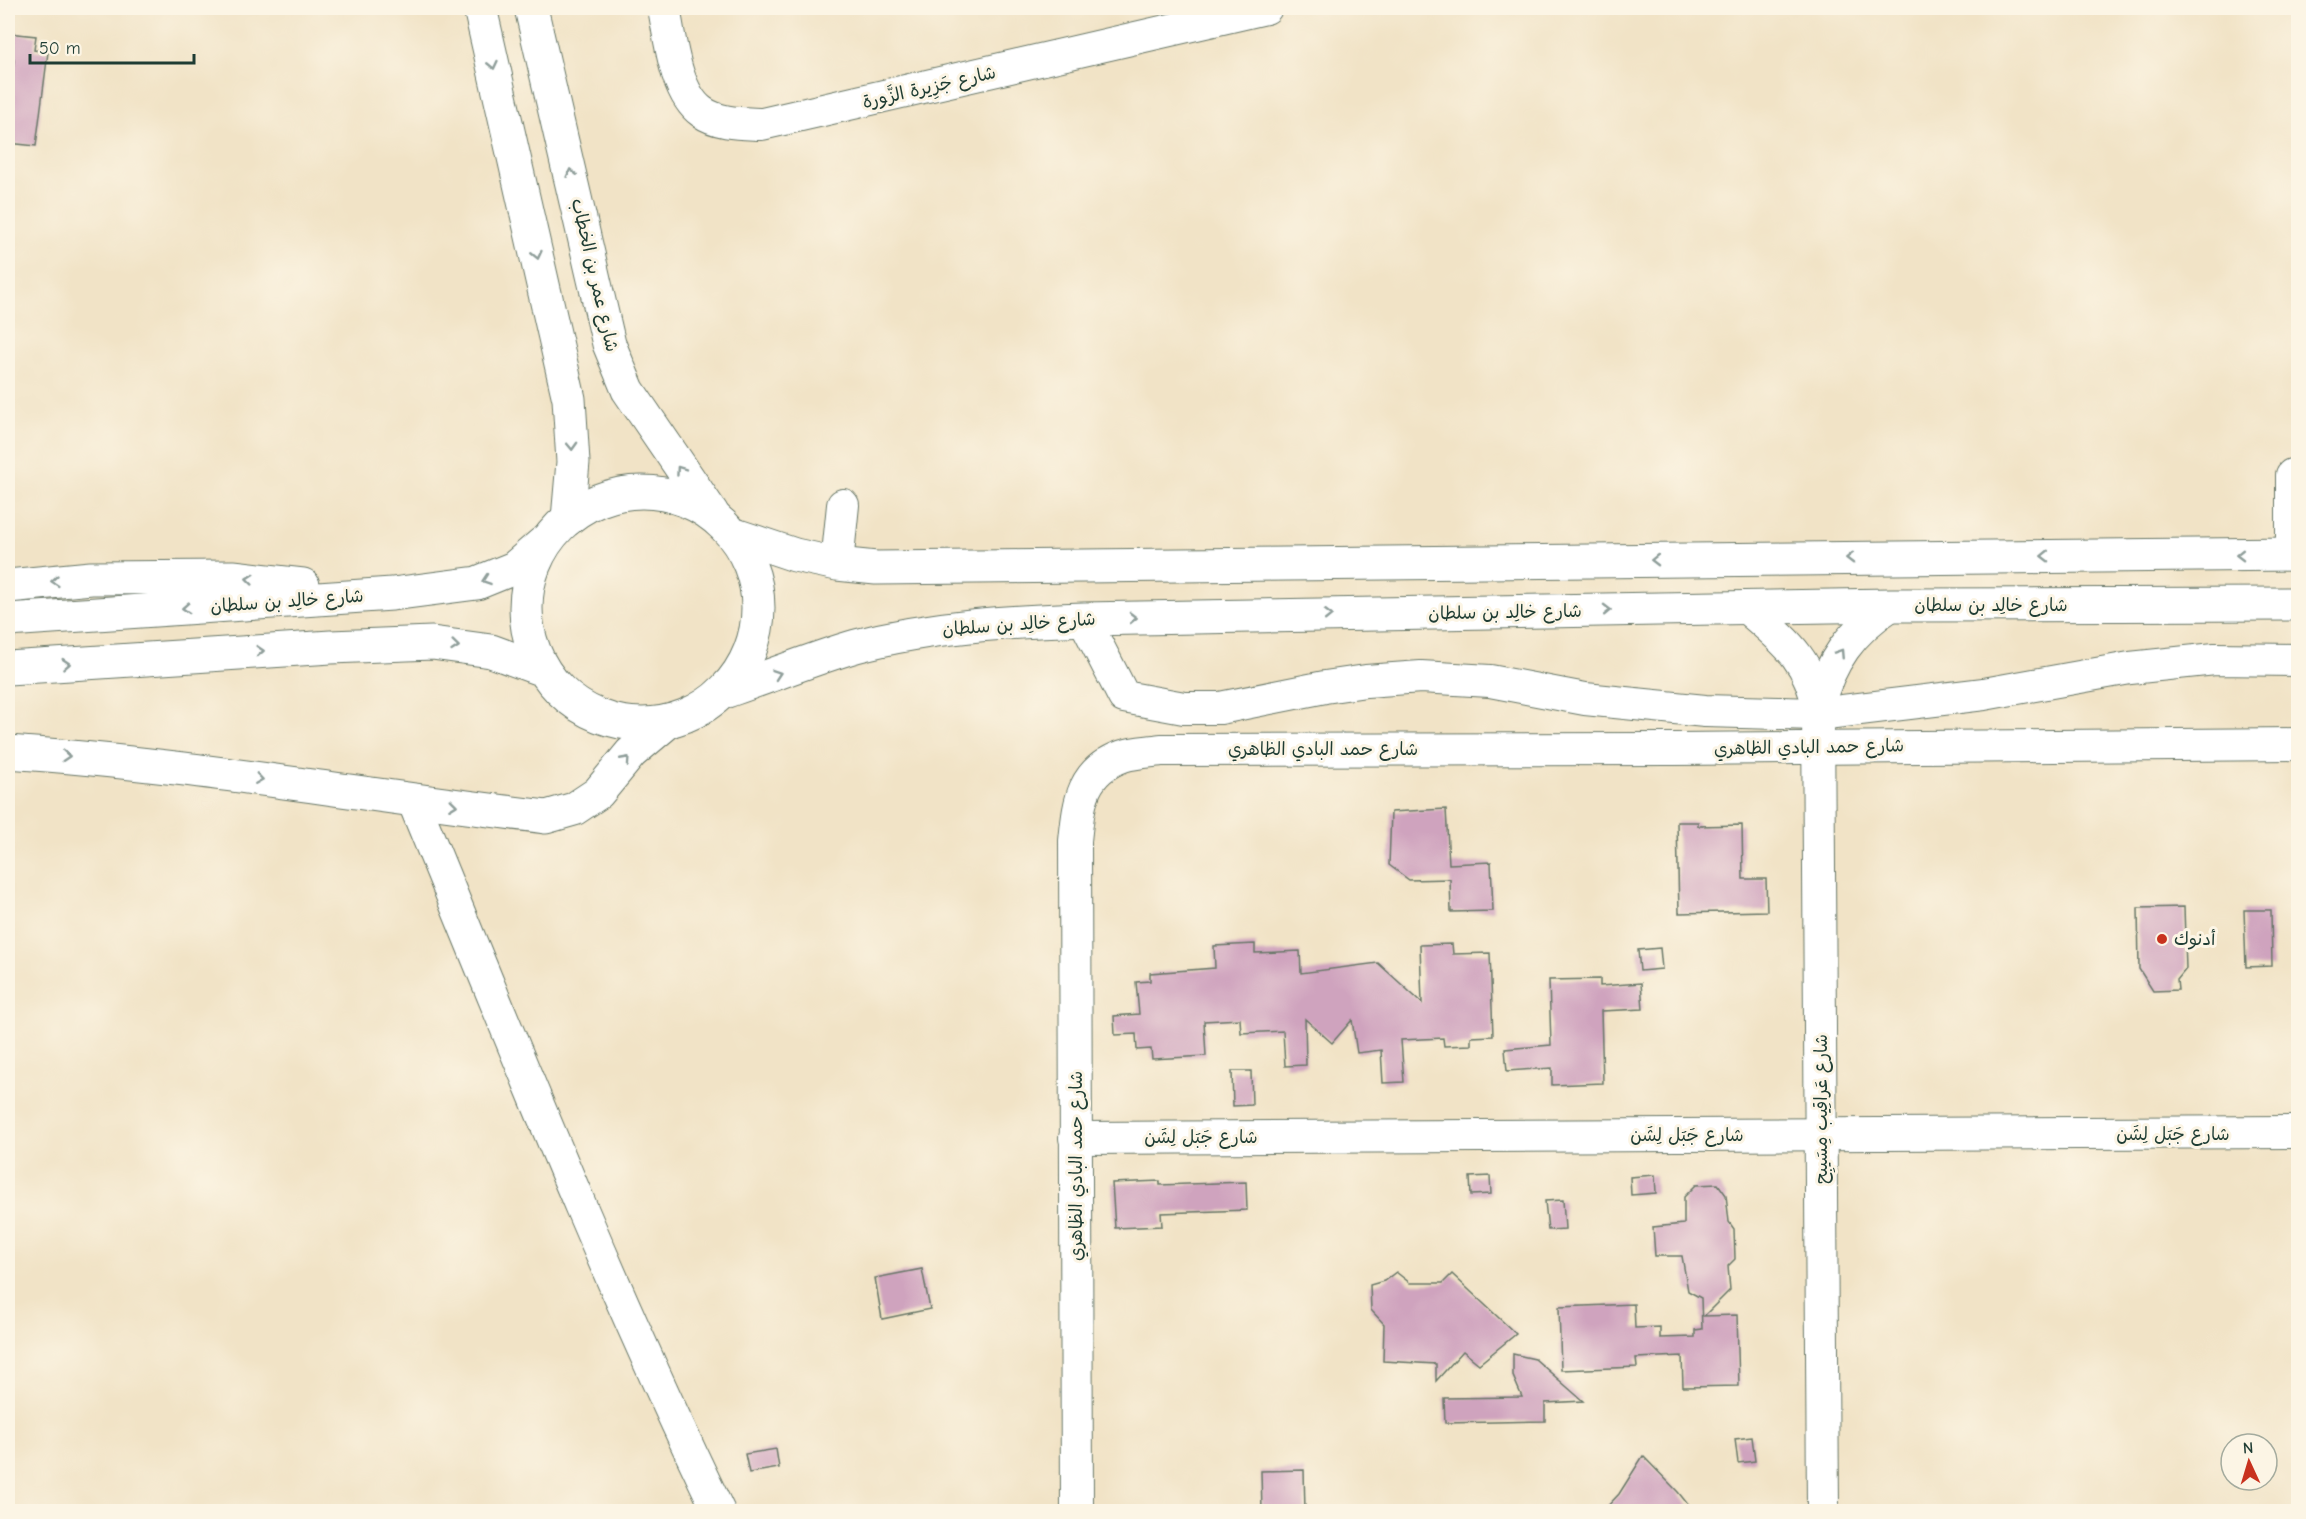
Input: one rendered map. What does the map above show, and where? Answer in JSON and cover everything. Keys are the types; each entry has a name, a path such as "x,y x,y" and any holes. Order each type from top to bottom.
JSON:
{"main road":[{"path":"480,8 569,399 573,462 560,527 536,560 528,587 526,616 531,644 543,670 562,692 585,709 611,720 640,724 669,721 697,711 722,693"},
{"name":"شارع عمر بن الخطاب","path":"531,8 609,344 628,390 750,564 758,598 756,633 744,666 722,693"},
{"name":"شارع خالِد بن سلطان","path":"8,620 392,594 477,583 514,568 560,527 595,502 625,494 657,493 687,501 723,525"},
{"path":"723,525 795,555 837,564 876,568 2295,554"},
{"path":"8,586 91,578 233,578 392,594"},
{"name":"شارع خالِد بن سلطان","path":"722,693 855,646 933,629 1002,622 1891,605 2298,604"},
{"path":"8,668 424,643 491,651 543,670"},
{"path":"8,752 78,757 189,770 546,817 574,809 598,793 631,753 669,721"}],"street":[{"name":"شارع جَزِيرة الزَّورة","path":"664,8 679,75 687,96 702,112 728,122 762,124 1266,8"},
{"path":"2292,475 2295,554"},
{"path":"837,564 843,506"},
{"name":"شارع عَراقِيب مِسَيبِح","path":"1818,710 1829,672 1843,648 1861,627 1891,605"},
{"name":"شارع عَراقِيب مِسَيبِح","path":"1747,608 1799,657 1815,689 1818,710 1823,1512"},
{"path":"1084,619 1124,698 1184,708 1220,708 1335,686 1421,677 1490,681 1585,699 1706,711 1818,710 1984,694 2130,668 2215,659 2298,660"},
{"name":"شارع حمد البادي الظاهري","path":"1077,1512 1075,841 1078,810 1086,785 1101,768 1123,756 1161,750 2298,744"},
{"path":"413,800 567,1177 684,1440 719,1512"},
{"name":"شارع جَبَل لِشَن","path":"1075,1138 2298,1132"}],"building":[{"path":"8,33 36,36 34,50 48,52 36,146 8,143 8,108 14,60 8,59"},
{"path":"1446,809 1449,864 1491,862 1493,911 1451,912 1450,879 1409,880 1389,865 1391,812"},
{"path":"1677,822 1698,822 1698,826 1742,825 1743,879 1766,879 1767,911 1679,913"},
{"name":"أدنوك","path":"2184,907 2186,969 2177,980 2178,990 2153,991 2139,969 2138,908"},
{"path":"2244,910 2271,910 2272,966 2246,967"},
{"path":"1255,944 1255,953 1300,951 1301,973 1378,963 1422,1003 1420,945 1452,944 1453,954 1490,953 1493,1036 1471,1037 1471,1045 1444,1046 1443,1038 1401,1040 1404,1082 1383,1083 1381,1050 1357,1053 1352,1020 1332,1043 1305,1019 1306,1065 1285,1066 1283,1031 1241,1033 1240,1019 1204,1021 1206,1056 1152,1059 1151,1049 1137,1050 1136,1034 1115,1035 1114,1016 1139,1014 1136,982 1150,981 1150,973 1215,968 1214,946"},
{"path":"1660,948 1662,969 1640,971 1638,950"},
{"path":"1600,979 1600,986 1641,983 1643,1009 1601,1011 1603,1083 1552,1085 1552,1068 1507,1071 1505,1049 1551,1045 1549,980"},
{"path":"1232,1071 1251,1071 1252,1105 1233,1106"},
{"path":"1655,1175 1656,1193 1631,1195 1630,1177"},
{"path":"1490,1176 1491,1194 1471,1195 1470,1177"},
{"path":"1160,1181 1160,1185 1246,1182 1247,1210 1161,1213 1162,1226 1115,1228 1112,1183"},
{"path":"1718,1184 1726,1195 1729,1222 1734,1229 1735,1259 1728,1266 1730,1290 1704,1316 1737,1315 1739,1386 1683,1387 1682,1356 1636,1358 1637,1367 1561,1370 1559,1307 1634,1304 1635,1328 1660,1327 1660,1338 1695,1337 1695,1330 1702,1329 1701,1298 1688,1291 1682,1256 1655,1256 1653,1227 1684,1224 1684,1197 1696,1185"},
{"path":"1563,1200 1565,1229 1548,1230 1545,1201"},
{"path":"922,1269 930,1309 882,1319 875,1278"},
{"path":"1396,1272 1410,1283 1443,1283 1452,1274 1516,1334 1479,1364 1463,1351 1436,1381 1436,1364 1383,1361 1384,1324 1371,1310 1370,1285 1384,1281"},
{"path":"1513,1354 1535,1359 1583,1401 1545,1403 1545,1421 1445,1423 1444,1398 1522,1397 1513,1376"},
{"path":"1752,1437 1755,1461 1738,1463 1735,1439"},
{"path":"776,1449 779,1468 749,1473 745,1454"},
{"path":"1643,1456 1694,1512 1602,1512 1619,1494"},
{"path":"1304,1470 1305,1512 1262,1512 1261,1471"}],"place":[{"name":"أدنوك","path":"2162,939"}]}
